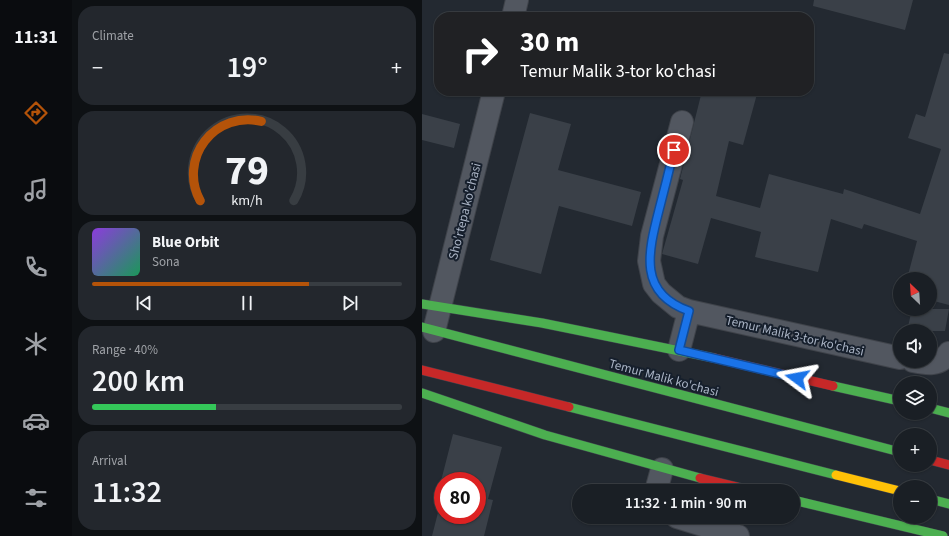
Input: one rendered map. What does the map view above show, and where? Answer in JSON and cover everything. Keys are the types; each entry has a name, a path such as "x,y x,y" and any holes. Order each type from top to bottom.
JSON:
{"highway":[{"path":"431,305 485,312 679,350 893,399"},
{"name":"Temur Malik ko'chasi","path":"428,329 893,450"},
{"path":"422,370 893,490"},
{"path":"422,393 467,410 662,469 725,484"},
{"path":"937,410 949,413"},
{"path":"937,462 949,465"},
{"path":"937,501 949,504"},
{"path":"800,502 943,536"}],"street":[{"path":"514,12 517,0"},
{"name":"Sho'rtepa ko'chasi","path":"428,329 431,305 493,96"},
{"name":"Temur Malik 3-tor ko'chasi","path":"682,122 652,236 649,261 654,284 661,293 678,307 689,311 893,356"},
{"path":"679,350 689,311"},
{"path":"937,363 944,360 949,353"},
{"path":"658,484 662,469"},
{"path":"699,524 738,536"}],"building":[{"path":"814,0 913,0 905,30 813,6"},
{"path":"944,53 949,54 949,305 937,302 937,272 909,272 917,241 864,224 862,229 831,219 818,272 755,257 761,232 711,218 698,264 662,254 683,180 680,179 701,96 756,96 743,145 729,141 716,196 760,208 769,174 843,194 844,189 920,214 941,149 908,138 916,114 925,117"},
{"path":"530,113 571,124 558,170 641,192 632,226 559,206 541,274 490,260"},
{"path":"422,114 460,124 454,148 422,140"},
{"path":"937,309 949,309 945,331 937,331 937,324 909,324 910,316 937,316"},
{"path":"453,434 502,447 488,499 493,500 484,536 432,536 435,524 486,524 486,472 443,472"}],"traffic: fast":[{"path":"422,304 542,323 714,358"},
{"path":"422,327 893,450"},
{"path":"833,386 893,399"},
{"path":"422,393 545,435 700,478"},
{"path":"569,407 836,475"},
{"path":"937,410 949,413"},
{"path":"937,501 949,504"},
{"path":"800,502 943,536"}],"traffic: slow":[{"path":"836,475 893,489"}],"traffic: jam":[{"path":"714,358 833,386"},
{"path":"422,370 569,407"},
{"path":"937,462 949,465"},
{"path":"700,478 725,484"}],"route":[{"path":"674,150 652,236 649,261 650,273 654,284 661,293 678,307 689,311 679,350 797,378"}]}
